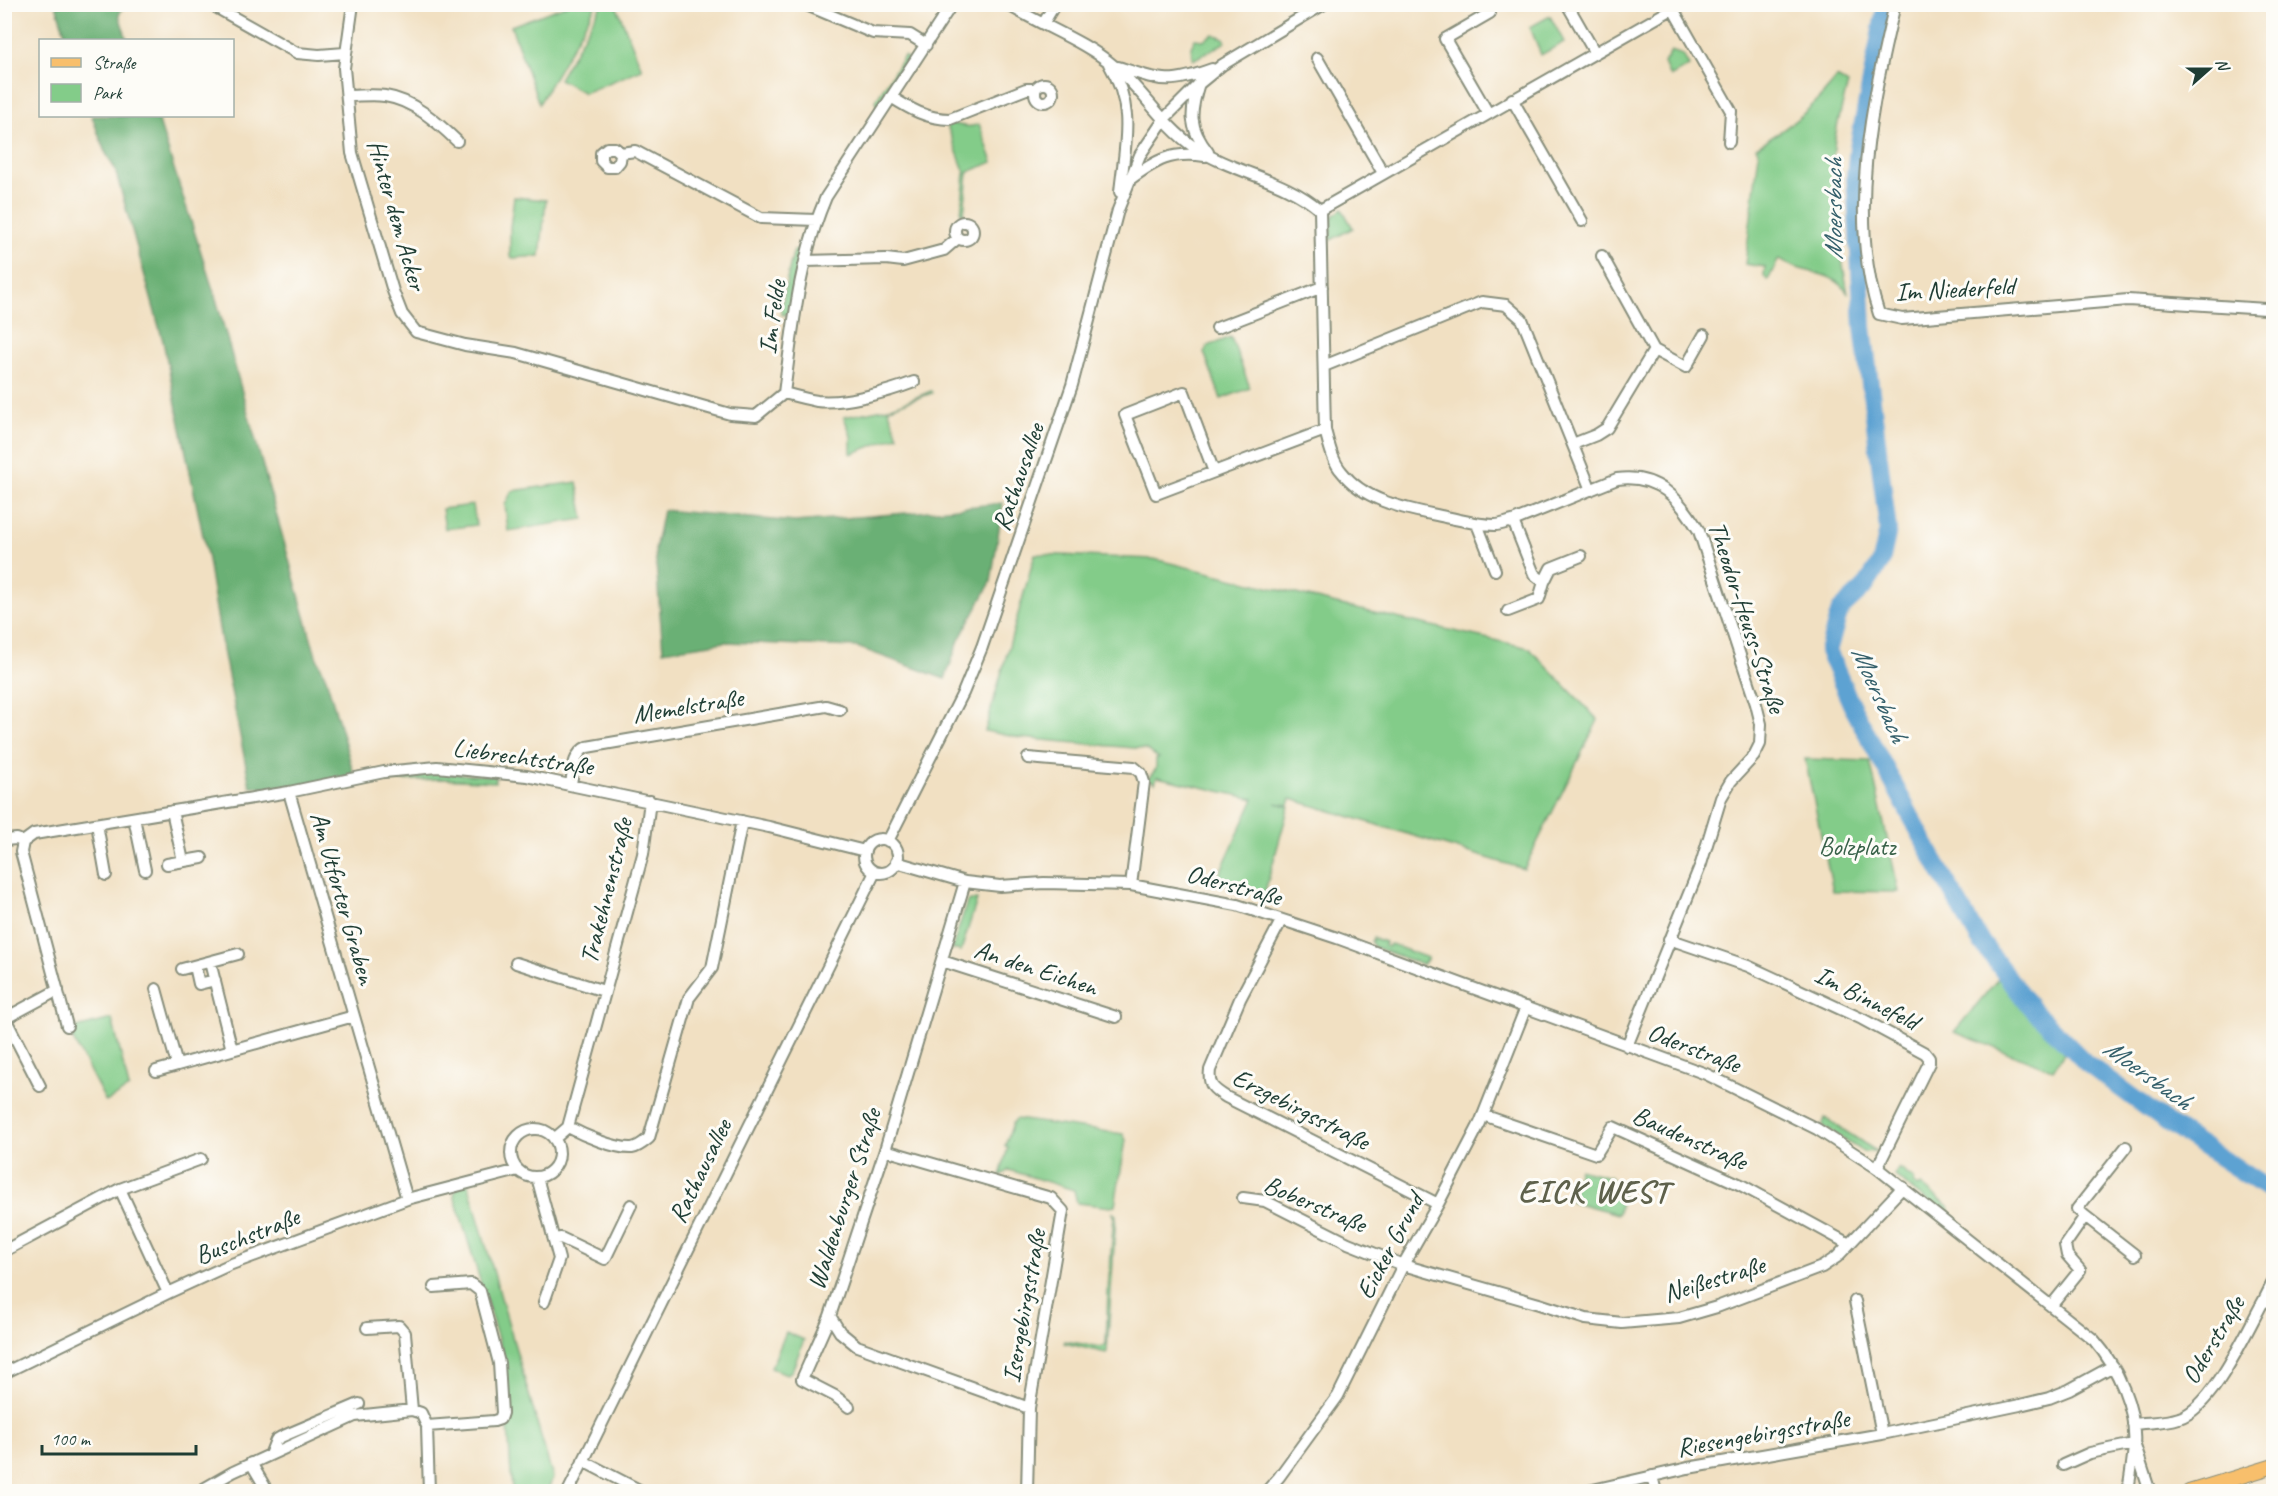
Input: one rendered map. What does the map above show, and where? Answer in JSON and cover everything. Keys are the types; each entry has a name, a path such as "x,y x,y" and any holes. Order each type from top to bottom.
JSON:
{"main road":[{"path":"2189,1491 2274,1466"}],"street":[{"path":"210,4 297,53 319,56 345,53"},
{"name":"Hinter dem Acker","path":"353,4 344,68 352,153 393,291 408,323 416,332 465,345 516,353"},
{"path":"804,4 873,33 910,35 926,45"},
{"name":"Im Felde","path":"516,353 730,414 756,416 784,393 792,324 805,261 816,220 826,197 952,4"},
{"path":"1007,4 1110,62 1168,81 1192,76 1222,65 1324,4"},
{"path":"1043,24 1055,4"},
{"path":"1567,4 1595,53"},
{"name":"Im Niederfeld","path":"1894,4 1865,165 1864,232 1873,297 1879,314 1902,319 2128,300 2274,308"},
{"path":"1110,62 1188,142 1212,157 1308,199 1320,210 1677,7 1731,111 1729,142"},
{"path":"1488,113 1445,39 1490,13"},
{"path":"1317,58 1383,173"},
{"path":"1110,62 1128,118 1118,210"},
{"name":"Rathausallee","path":"888,841 963,693 982,646 1072,385 1118,210 1129,180 1149,140 1165,118 1222,65"},
{"path":"1200,83 1191,116 1198,138 1212,157"},
{"path":"891,97 916,112 937,119 950,119 1026,89 1035,90"},
{"path":"346,96 386,96 410,105 433,119 457,141"},
{"path":"1512,99 1582,221"},
{"path":"621,153 635,151 649,157 761,218 816,220"},
{"path":"1129,180 1155,162 1172,155 1212,157"},
{"name":"Theodor-Heuss-Straße","path":"1320,210 1325,430 1340,471 1360,489 1403,508 1477,524 1496,525 1513,521 1617,479 1633,477 1653,483 1674,496 1687,510 1699,531 1756,704 1761,723 1760,744 1754,756 1731,782 1721,798 1701,864 1627,1046"},
{"path":"805,261 886,259 903,261 944,250 958,238"},
{"path":"1602,256 1654,350 1686,367 1704,335"},
{"path":"1217,328 1322,287"},
{"path":"1324,366 1482,302 1506,305 1522,319 1591,490"},
{"path":"1573,444 1607,428 1654,350"},
{"path":"784,393 818,401 888,392 914,382"},
{"path":"1214,472 1184,392 1125,415 1156,494 1325,430"},
{"path":"1513,521 1534,574 1544,582"},
{"path":"1477,524 1495,570"},
{"path":"1508,611 1539,599 1551,568 1581,555"},
{"name":"Memelstraße","path":"571,785 576,757 581,749 587,747 826,706 840,710"},
{"path":"1028,758 1134,767 1140,773 1144,782 1131,885"},
{"name":"Liebrechtstraße","path":"4,840 17,839 23,842 34,834 289,792 384,772 437,767 527,776 742,821 865,852"},
{"name":"Am Utforter Graben","path":"289,792 407,1199"},
{"name":"Trakehnenstraße","path":"568,1127 643,854 650,801"},
{"path":"172,811 183,861"},
{"path":"134,818 145,870"},
{"path":"554,1138 568,1127 587,1137 632,1148 640,1146 649,1138 689,998 712,968 742,821"},
{"path":"97,824 106,875"},
{"path":"888,841 895,848 897,862 888,872 875,872 866,864 865,852 872,842 888,841"},
{"path":"23,842 21,852 67,1026"},
{"path":"167,864 202,858"},
{"name":"Oderstraße","path":"897,862 965,882 1000,886 1044,883 1131,885 1237,905 1337,938 1706,1074 1817,1129 1903,1187 2094,1340 2113,1366 2123,1387 2133,1424 2134,1444 2128,1491"},
{"name":"Rathausallee","path":"568,1491 875,872"},
{"name":"Waldenburger Straße","path":"965,882 885,1150 830,1316 840,1332 857,1346 1029,1408"},
{"name":"Erzgebirgsstraße","path":"1281,921 1236,1009 1210,1070 1209,1082 1226,1097 1438,1204"},
{"name":"Im Binnefeld","path":"1669,939 1748,966 1862,1019 1925,1053 1929,1058 1929,1063 1877,1168"},
{"path":"182,969 238,954"},
{"name":"An den Eichen","path":"942,961 1116,1017"},
{"path":"210,962 232,1050"},
{"name":"Trakehnenstraße","path":"516,963 604,991"},
{"path":"195,966 199,984 215,980"},
{"path":"156,988 177,1065"},
{"path":"40,1086 5,1019 58,990"},
{"name":"Eicker Grund","path":"1266,1491 1279,1477 1338,1396 1403,1265 1438,1204 1483,1115 1526,1007"},
{"name":"Am Utforter Graben","path":"156,1071 354,1016"},
{"name":"Baudenstraße","path":"1483,1115 1596,1154 1612,1127 1741,1185 1849,1244"},
{"path":"533,1129 548,1133 554,1138 558,1146 557,1163 545,1175 530,1176 518,1170 511,1156 514,1141 519,1135 533,1129"},
{"path":"2127,1148 2077,1209 2135,1255"},
{"name":"Isergebirgsstraße","path":"885,1150 1051,1198 1063,1211 1029,1408 1027,1491"},
{"path":"4,1251 120,1188 201,1158"},
{"name":"Buschstraße","path":"4,1373 230,1265 407,1199 518,1170"},
{"path":"537,1177 559,1259 544,1302"},
{"name":"Neißestraße","path":"1403,1265 1586,1319 1622,1323 1679,1318 1717,1307 1822,1267 1837,1257 1903,1187"},
{"path":"120,1188 168,1293"},
{"name":"Boberstraße","path":"1243,1198 1265,1201 1348,1243 1403,1265"},
{"path":"554,1239 561,1238 605,1259 631,1205"},
{"path":"2052,1306 2080,1270 2067,1255 2065,1245 2085,1216"},
{"path":"426,1426 494,1421 500,1419 502,1413 499,1363 480,1291 471,1284 435,1287"},
{"name":"Oderstraße","path":"2133,1424 2178,1419 2190,1414 2204,1401 2213,1391 2269,1302 2272,1284"},
{"name":"Riesengebirgsstraße","path":"1855,1301 1882,1434"},
{"path":"830,1316 802,1380 835,1396 849,1407"},
{"path":"367,1328 399,1326 405,1333 412,1410"},
{"name":"Riesengebirgsstraße","path":"1584,1491 1652,1476 1882,1434 2049,1398 2113,1366"},
{"path":"270,1455 276,1440 280,1437 359,1404"},
{"path":"198,1491 251,1463 355,1416 412,1410 421,1413 426,1426 429,1491"},
{"path":"2063,1465 2090,1453 2134,1444"},
{"name":"Oderstraße","path":"2134,1444 2150,1491"},
{"path":"583,1461 643,1491"},
{"path":"251,1463 268,1491"},
{"name":"Riesengebirgsstraße","path":"1652,1476 1656,1491"}],"green space":[{"path":"570,4 596,5 539,104 511,26"},
{"path":"602,4 616,5 642,69 584,93 559,79"},
{"path":"56,5 124,5 119,15 127,39 67,39"},
{"path":"1550,16 1564,42 1541,55 1530,27"},
{"path":"1213,34 1224,38 1226,42 1193,60 1191,47 1195,39 1203,40"},
{"path":"1671,51 1683,55 1689,66 1670,77 1664,63"},
{"path":"904,56 910,60 881,105 877,106 875,101"},
{"path":"1837,77 1848,84 1836,131 1833,184 1836,221 1848,294 1835,280 1796,268 1779,259 1768,280 1764,276 1765,267 1745,264 1759,153 1756,147 1779,133 1800,116 1820,98"},
{"path":"92,117 157,117 216,299 316,656 326,678 355,778 289,792 250,786 221,640 208,560 163,341 115,169 104,150"},
{"path":"946,123 966,126 979,124 993,162 968,172 964,214 961,214 965,173"},
{"path":"514,197 546,200 540,256 513,258 510,256 510,227"},
{"path":"1342,209 1353,228 1331,240 1332,217"},
{"path":"803,249 793,285 789,313 784,315 781,314 782,306 794,250"},
{"path":"1231,337 1250,388 1221,399 1204,352 1208,346"},
{"path":"931,391 932,393 902,403"},
{"path":"888,408 898,436 851,454 851,436 844,417"},
{"path":"577,482 584,519 508,531 505,505 512,491"},
{"path":"1003,503 991,582 959,640 945,679 857,647 725,642 663,651 655,550 663,510 795,522"},
{"path":"473,505 476,525 445,529 442,509"},
{"path":"1035,554 1154,559 1361,610 1529,648 1598,720 1524,869 1291,799 1289,805 1275,803 1289,806 1264,895 1216,881 1254,799 1157,777 1155,783 1148,779 1156,769 1156,759 1159,758 1145,749 1020,738 985,731"},
{"name":"Bolzplatz","path":"1805,759 1870,761 1899,892 1833,891"},
{"path":"432,773 496,776 495,782 443,779 392,781 391,776"},
{"path":"977,900 961,951 952,949 967,902"},
{"path":"1373,938 1385,942 1384,946 1388,947 1390,944 1428,958 1423,965 1374,947 1371,942"},
{"path":"2007,968 2069,1046 2053,1070 1954,1032"},
{"path":"112,1019 129,1088 106,1102 68,1030"},
{"path":"1825,1118 1876,1151 1863,1152 1824,1127"},
{"path":"1016,1119 1123,1134 1126,1140 1115,1205 1111,1207 1077,1203 1074,1190 1009,1170 1000,1176 1008,1147 1005,1146"},
{"path":"1899,1168 1915,1180 1913,1183 1918,1187 1921,1185 1948,1206 1950,1211 1948,1217 1894,1175"},
{"path":"1579,1169 1610,1177 1623,1195 1618,1214 1570,1201"},
{"path":"468,1183 553,1478 547,1491 512,1491 504,1359 454,1195 458,1185"},
{"path":"1112,1212 1116,1215 1106,1353 1064,1343 1065,1341 1101,1347 1106,1344 1114,1215"},
{"path":"786,1332 804,1340 792,1371 787,1374 771,1368"}],"waterway":[{"name":"Moersbach","path":"1886,4 1858,148 1855,176 1863,327 1888,530 1881,562 1865,587 1840,610 1828,651 1851,704 1939,869 1979,939 2031,1008 2086,1063 2169,1124 2274,1193"}],"district":[{"name":"EICK WEST","path":"1594,1191"}]}
